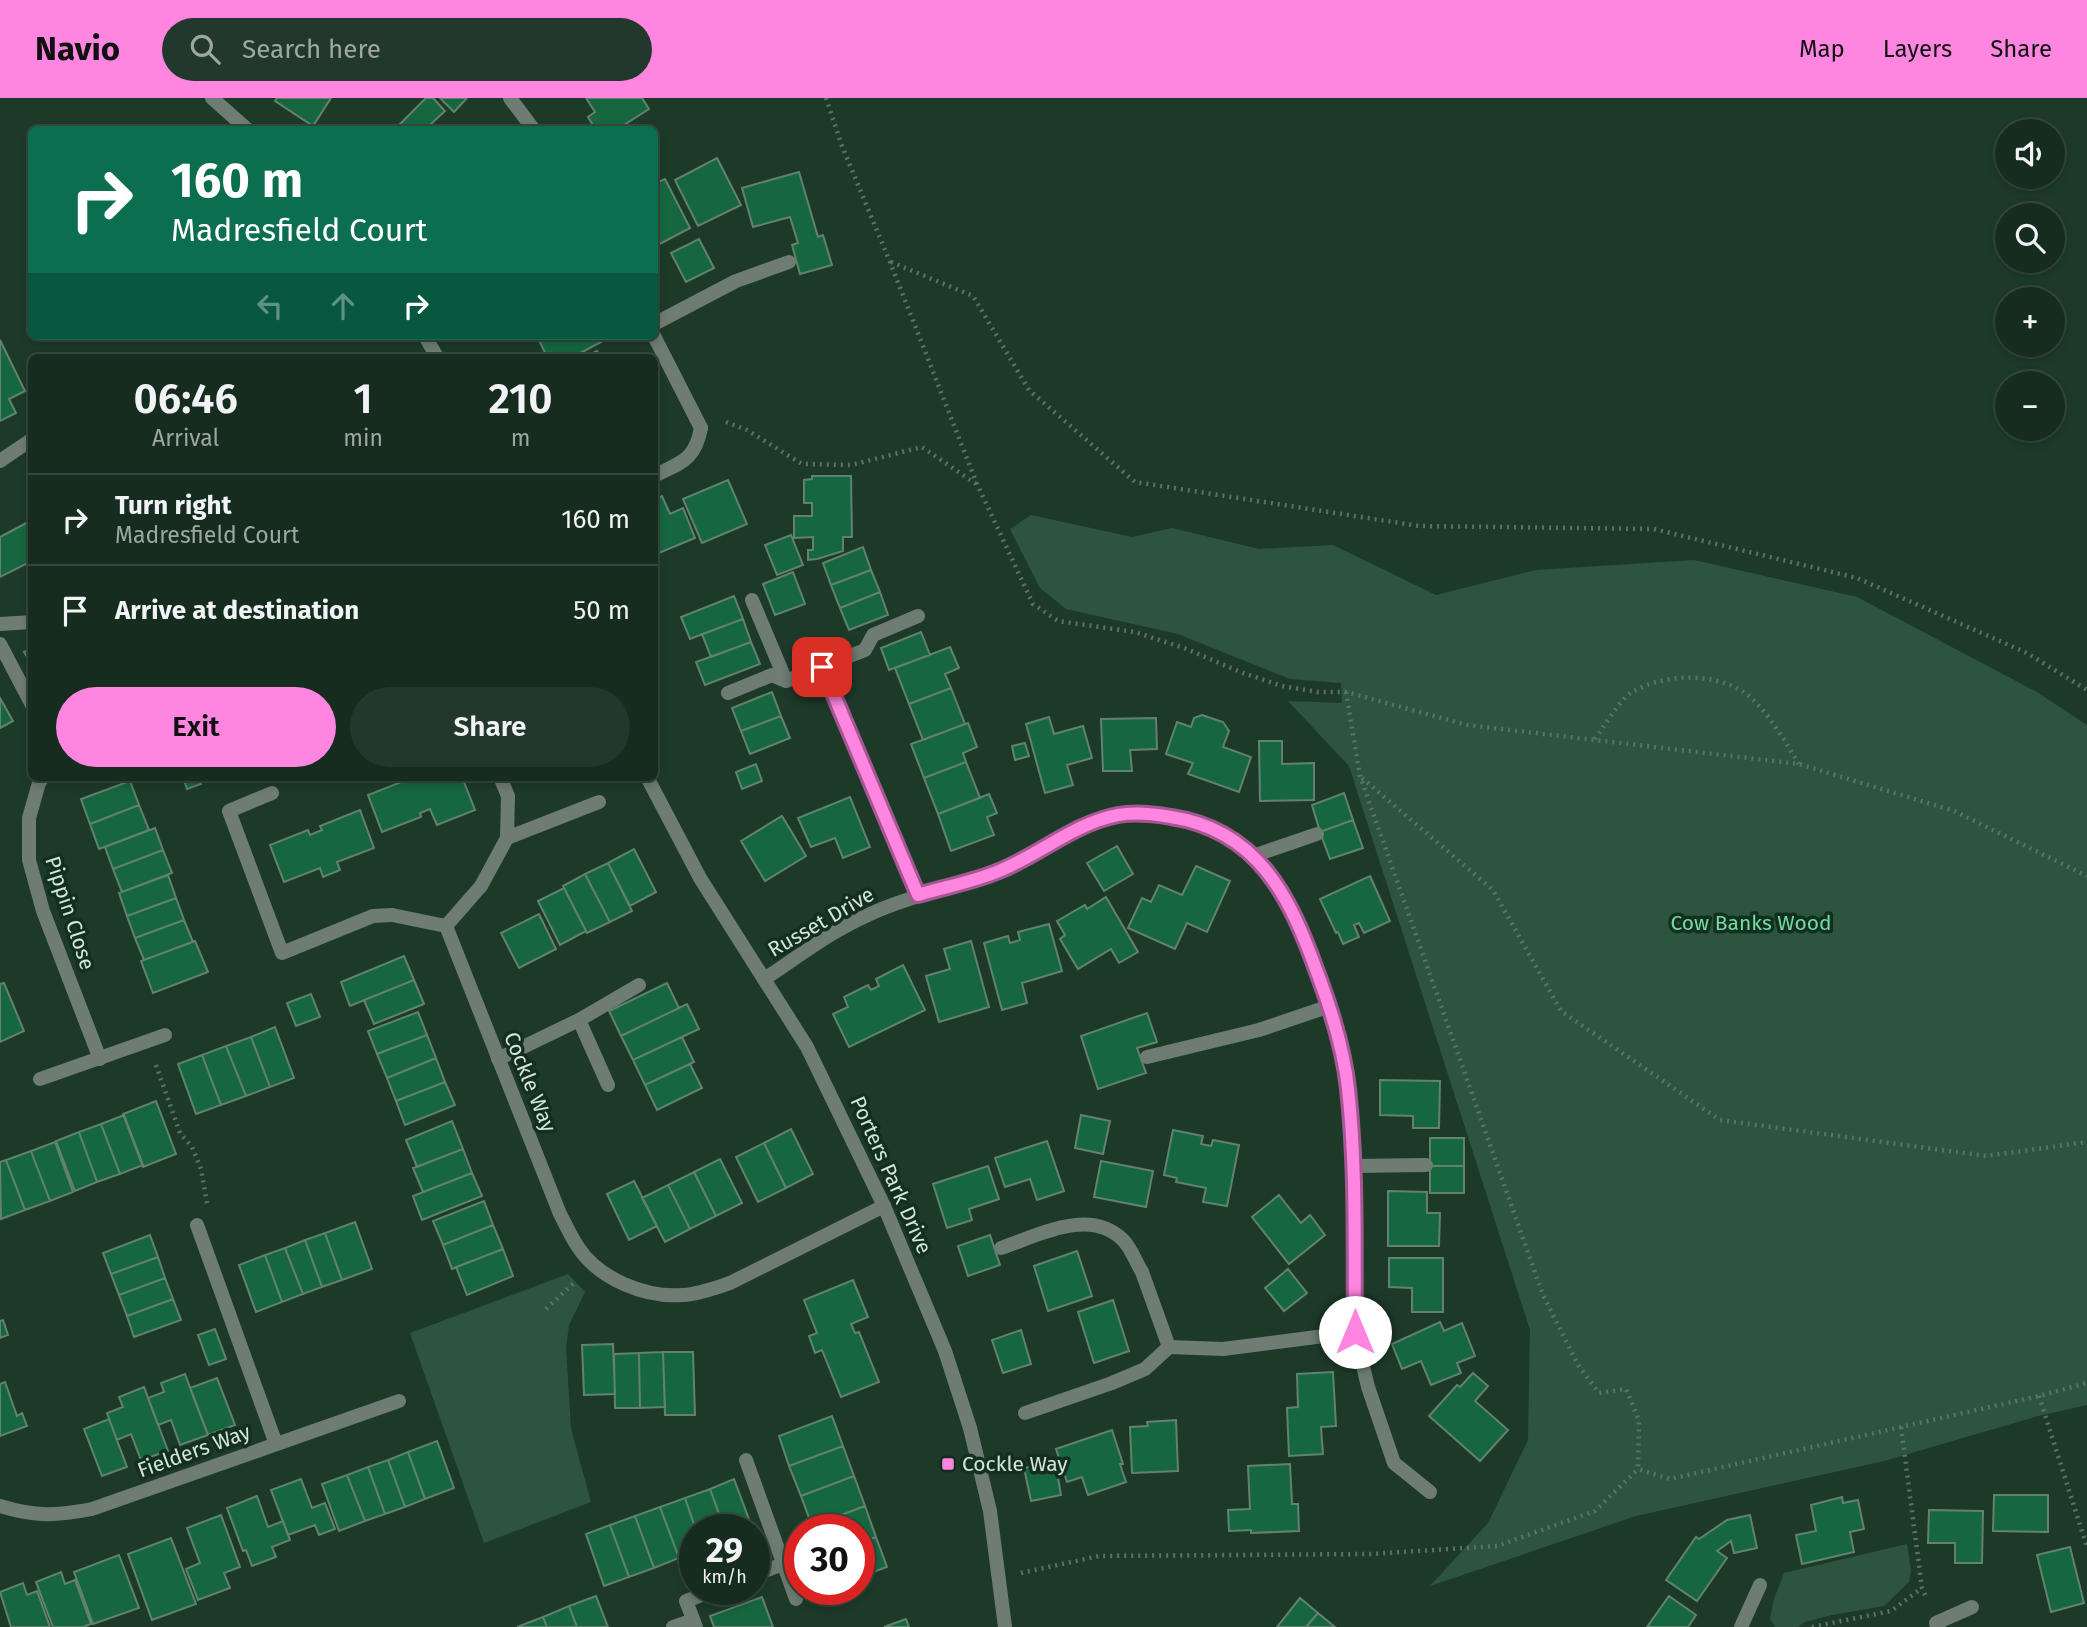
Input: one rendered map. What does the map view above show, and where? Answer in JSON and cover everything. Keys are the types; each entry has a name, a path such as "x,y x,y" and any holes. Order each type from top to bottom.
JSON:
{"street":[{"path":"212,98 244,126"},
{"path":"510,98 531,126"},
{"path":"658,322 736,281 789,262"},
{"path":"656,340 701,428 697,448 685,460 658,474"},
{"path":"0,461 28,442"},
{"path":"752,600 786,681"},
{"path":"728,693 772,675 786,681 865,650 873,635 918,616"},
{"path":"0,624 28,622"},
{"path":"0,644 28,697"},
{"path":"822,667 918,895"},
{"name":"Pippin Close","path":"40,781 29,818 29,860 43,911 100,1059"},
{"path":"272,793 229,811 282,953 373,916 392,915 446,926 481,886 507,838 508,796 502,781"},
{"name":"Porters Park Drive","path":"649,781 700,878 807,1047 884,1206 945,1351 970,1428 990,1511 1005,1627"},
{"path":"507,838 599,802"},
{"name":"Russet Drive","path":"764,979 866,915 918,895 998,872 1082,827 1118,815 1152,814 1187,819 1219,830 1246,847 1273,878 1298,920 1330,1006 1348,1086 1354,1166 1355,1332 1368,1387 1394,1463 1430,1492"},
{"path":"1254,856 1317,834"},
{"name":"Cockle Way","path":"446,926 559,1214 579,1249 605,1274 628,1286 653,1293 682,1296 705,1291 730,1283 884,1206"},
{"path":"498,1059 579,1020 639,985"},
{"path":"1147,1057 1259,1030 1330,1006"},
{"path":"579,1020 608,1085"},
{"path":"40,1079 165,1035"},
{"path":"1354,1166 1426,1165"},
{"path":"1001,1248 1059,1228 1092,1223 1110,1228 1126,1242 1142,1272 1169,1347"},
{"path":"197,1224 276,1444"},
{"path":"1025,1413 1145,1369 1169,1347 1223,1349 1355,1332"},
{"name":"Fielders Way","path":"0,1506 22,1513 57,1516 92,1509 399,1401"},
{"path":"746,1460 783,1564 770,1569"},
{"path":"1741,1627 1760,1585"},
{"path":"673,1627 694,1623 687,1605"},
{"path":"1936,1625 1972,1607"}],"path":[{"path":"826,98 842,146 977,484 1033,604 1058,621 1135,632 1282,686 1318,692 1346,692 1467,725 1799,764 1954,811 2087,876"},
{"path":"890,262 973,296 1029,390 1135,482 1419,526 1654,529 1857,578 2027,653 2087,691"},
{"path":"701,428 724,422 747,430 802,464 851,465 922,447 977,484"},
{"path":"1594,739 1630,693 1675,677 1711,680 1743,691 1774,724 1799,764"},
{"path":"1000,1577 1099,1556 1371,1554 1497,1546 1595,1510 1638,1469 1639,1421 1626,1389 1599,1393 1578,1365 1543,1295 1360,776 1346,692"},
{"path":"1360,776 1493,890 1561,1011 1720,1121 1986,1156 2087,1142"},
{"path":"147,1042 180,1133 192,1147 201,1169 208,1208 197,1224"},
{"path":"546,1309 595,1264"},
{"path":"1638,1469 1670,1479 2087,1383"},
{"path":"2039,1396 2087,1547"},
{"path":"1901,1427 1922,1588 1936,1625"},
{"path":"1812,1627 1891,1611 1922,1588"}],"green space":[{"name":"Cow Banks Wood","path":"1031,515 1132,537 1172,528 1259,549 1333,545 1436,595 1536,570 1694,560 1857,597 2037,692 2087,725 2087,1405 2038,1416 1884,1461 1636,1516 1430,1586 1488,1523 1528,1440 1530,1330 1349,766 1288,701 1342,703 1341,683 1290,679 1178,634 1066,609 1040,588 1010,529"},
{"path":"568,1274 585,1292 569,1325 566,1348 571,1429 591,1502 484,1543 410,1333"},
{"path":"1907,1544 1911,1571 1909,1582 1884,1606 1832,1615 1805,1622 1798,1627 1775,1627 1770,1619 1784,1573"}],"building":[{"path":"277,98 331,98 313,126 275,101"},
{"path":"426,98 433,98 445,111 431,124 433,126 398,126"},
{"path":"440,98 467,98 454,112"},
{"path":"586,98 642,98 649,109 622,126 594,126 588,117 595,112"},
{"path":"717,158 741,205 698,226 675,180"},
{"path":"799,172 818,237 823,235 832,265 800,274 792,245 798,243 790,217 753,227 742,188"},
{"path":"665,179 690,228 658,245 658,182"},
{"path":"699,239 714,268 686,282 671,253"},
{"path":"0,340 25,391 9,399 16,413 0,421"},
{"path":"539,340 601,342 579,354 546,354"},
{"path":"812,476 851,476 852,537 843,537 843,551 808,560 808,550 813,550 813,537 794,538 794,516 812,516 812,503 804,503 804,480 812,479"},
{"path":"728,480 747,524 702,543 683,499"},
{"path":"662,496 670,514 683,508 695,538 658,553 658,498"},
{"path":"28,522 28,563 0,577 0,537"},
{"path":"791,535 803,565 777,575 765,545"},
{"path":"863,547 871,570 831,585 823,563"},
{"path":"871,570 880,592 840,608 831,585"},
{"path":"793,572 805,604 775,615 763,584"},
{"path":"880,592 888,615 849,630 840,608"},
{"path":"734,596 743,619 690,639 681,617"},
{"path":"743,619 751,642 711,657 702,634"},
{"path":"921,632 930,655 889,670 881,648"},
{"path":"751,642 760,664 705,685 696,662"},
{"path":"950,647 959,668 945,674 951,688 909,704 895,668"},
{"path":"951,688 965,724 923,740 909,704"},
{"path":"772,692 781,716 741,731 732,708"},
{"path":"0,698 13,721 0,728"},
{"path":"1202,715 1223,722 1229,731 1223,747 1251,757 1239,792 1188,774 1193,763 1166,754 1177,722 1191,727 1194,718"},
{"path":"781,716 790,738 750,754 741,731"},
{"path":"1049,717 1054,734 1083,726 1092,758 1067,765 1073,785 1045,793 1026,724"},
{"path":"1156,718 1157,749 1130,750 1132,771 1103,771 1101,719"},
{"path":"968,723 977,747 963,753 966,762 924,778 911,744"},
{"path":"1259,741 1282,741 1282,764 1314,763 1314,800 1260,801"},
{"path":"1025,743 1029,756 1015,760 1012,746"},
{"path":"966,762 980,798 938,814 924,778"},
{"path":"756,764 762,781 742,789 736,772"},
{"path":"130,781 139,805 90,824 81,799"},
{"path":"184,781 200,781 201,784 187,789"},
{"path":"404,781 464,781 475,810 437,825 430,809 420,813 421,817 382,832 368,795"},
{"path":"1344,793 1353,820 1320,832 1312,805"},
{"path":"989,794 997,813 987,817 994,835 951,851 938,814"},
{"path":"850,797 870,847 843,858 835,838 811,847 798,818"},
{"path":"139,805 149,830 99,849 90,824"},
{"path":"360,810 374,848 337,862 340,870 323,877 320,868 284,882 270,845 308,830 310,835 322,830 320,826"},
{"path":"782,816 806,856 765,881 741,841"},
{"path":"1353,820 1363,848 1330,859 1320,832"},
{"path":"155,828 163,850 113,869 105,847"},
{"path":"1117,846 1133,874 1104,891 1087,863"},
{"path":"634,849 656,892 630,906 608,863"},
{"path":"163,850 172,873 122,892 113,869"},
{"path":"608,863 632,911 610,922 585,874"},
{"path":"1196,866 1230,881 1207,932 1187,923 1175,949 1128,928 1142,898 1151,902 1159,885 1182,895"},
{"path":"585,874 610,922 587,933 563,886"},
{"path":"168,875 176,898 127,916 119,893"},
{"path":"1370,876 1390,921 1364,933 1359,923 1354,925 1359,937 1343,944 1320,899"},
{"path":"564,888 586,931 560,945 538,901"},
{"path":"1106,897 1138,952 1119,963 1111,949 1078,969 1060,939 1065,935 1057,921 1085,905 1087,909"},
{"path":"176,898 184,920 135,938 127,916"},
{"path":"539,914 556,949 519,968 501,933"},
{"path":"184,920 193,942 144,960 135,938"},
{"path":"1049,924 1062,971 1022,983 1027,1003 1002,1010 984,943 1008,936 1010,943 1020,940 1018,932"},
{"path":"195,941 208,972 153,993 141,961"},
{"path":"971,941 989,1007 939,1022 926,976 950,969 944,949"},
{"path":"404,956 414,980 350,1006 341,982"},
{"path":"903,965 925,1010 849,1047 833,1014 848,1007 844,997 868,985 871,990 879,986 876,979"},
{"path":"414,980 424,1004 374,1024 364,1000"},
{"path":"4,983 24,1031 0,1042 0,984"},
{"path":"667,983 679,1008 621,1036 609,1011"},
{"path":"311,994 320,1017 296,1026 287,1003"},
{"path":"687,1004 699,1029 633,1060 621,1036"},
{"path":"418,1012 427,1035 377,1054 368,1031"},
{"path":"1147,1013 1157,1042 1137,1048 1146,1073 1098,1089 1081,1036"},
{"path":"275,1027 294,1078 270,1087 251,1037"},
{"path":"427,1035 436,1058 387,1078 377,1054"},
{"path":"251,1037 270,1087 246,1096 226,1046"},
{"path":"682,1037 694,1062 645,1085 633,1060"},
{"path":"226,1046 246,1096 221,1105 202,1055"},
{"path":"202,1055 221,1105 196,1114 178,1064"},
{"path":"436,1058 445,1082 396,1101 387,1078"},
{"path":"690,1064 702,1088 657,1110 645,1085"},
{"path":"1380,1080 1440,1081 1439,1128 1413,1128 1413,1116 1380,1115"},
{"path":"445,1082 455,1105 405,1125 396,1101"},
{"path":"156,1101 176,1154 143,1167 123,1114"},
{"path":"124,1115 143,1165 120,1174 101,1124"},
{"path":"1081,1115 1110,1121 1103,1154 1075,1148"},
{"path":"452,1121 463,1149 417,1167 406,1140"},
{"path":"101,1124 120,1174 97,1182 79,1132"},
{"path":"791,1129 813,1174 786,1188 764,1143"},
{"path":"1173,1130 1203,1136 1201,1144 1211,1146 1213,1140 1239,1145 1227,1206 1203,1202 1206,1188 1176,1182 1177,1178 1164,1175"},
{"path":"79,1132 97,1182 75,1191 56,1141"},
{"path":"1430,1138 1464,1138 1464,1166 1430,1166"},
{"path":"1047,1141 1064,1191 1037,1200 1030,1179 1005,1187 995,1158"},
{"path":"55,1142 73,1192 50,1201 31,1151"},
{"path":"764,1143 786,1188 758,1202 736,1157"},
{"path":"463,1149 472,1173 423,1192 413,1168"},
{"path":"31,1151 50,1201 25,1210 6,1160"},
{"path":"720,1159 742,1203 716,1216 694,1172"},
{"path":"6,1160 25,1210 1,1219 0,1162"},
{"path":"1101,1161 1153,1171 1146,1207 1094,1197"},
{"path":"988,1166 999,1199 969,1209 972,1220 947,1228 933,1184"},
{"path":"1430,1166 1464,1166 1464,1193 1430,1193"},
{"path":"694,1172 716,1216 690,1229 668,1185"},
{"path":"472,1173 482,1196 422,1220 413,1196"},
{"path":"634,1181 657,1226 629,1240 607,1194"},
{"path":"668,1185 690,1229 665,1242 642,1198"},
{"path":"1388,1191 1427,1192 1427,1213 1440,1213 1439,1246 1388,1246"},
{"path":"1279,1195 1301,1223 1310,1215 1325,1235 1289,1264 1252,1217"},
{"path":"484,1201 493,1225 443,1245 433,1221"},
{"path":"355,1222 372,1269 342,1280 325,1233"},
{"path":"493,1225 503,1249 452,1269 443,1245"},
{"path":"325,1233 342,1280 322,1287 305,1240"},
{"path":"150,1235 158,1257 111,1274 103,1253"},
{"path":"990,1235 1000,1265 968,1276 958,1246"},
{"path":"305,1240 322,1287 303,1294 285,1248"},
{"path":"285,1248 303,1294 282,1302 265,1255"},
{"path":"503,1249 513,1276 467,1295 456,1267"},
{"path":"1077,1251 1092,1296 1048,1311 1034,1266"},
{"path":"265,1255 282,1302 256,1312 239,1265"},
{"path":"158,1257 165,1278 119,1295 111,1274"},
{"path":"1389,1258 1443,1258 1443,1312 1412,1312 1412,1288 1389,1287"},
{"path":"1288,1269 1307,1293 1284,1311 1265,1288"},
{"path":"165,1278 173,1299 127,1316 119,1295"},
{"path":"853,1280 868,1317 851,1324 855,1333 859,1332 879,1382 841,1397 822,1350 815,1353 809,1336 817,1333 804,1300"},
{"path":"173,1299 181,1320 134,1337 127,1316"},
{"path":"1113,1300 1129,1351 1094,1363 1078,1312"},
{"path":"3,1320 8,1335 0,1338 0,1321"},
{"path":"1440,1322 1444,1331 1462,1323 1475,1356 1457,1363 1461,1373 1431,1385 1421,1361 1402,1369 1392,1344"},
{"path":"215,1329 226,1359 209,1365 198,1335"},
{"path":"1021,1330 1031,1364 1003,1373 992,1340"},
{"path":"613,1344 615,1394 584,1395 582,1345"},
{"path":"663,1352 693,1352 695,1415 665,1415"},
{"path":"663,1352 665,1407 640,1408 639,1353"},
{"path":"639,1353 640,1408 615,1408 614,1354"},
{"path":"1333,1372 1336,1426 1321,1427 1323,1454 1289,1456 1287,1408 1298,1407 1297,1374"},
{"path":"1473,1373 1488,1386 1475,1401 1508,1430 1480,1461 1429,1416 1457,1385 1460,1387"},
{"path":"185,1374 208,1435 180,1445 171,1420 158,1425 148,1398 164,1392 161,1383"},
{"path":"217,1378 235,1425 208,1435 190,1388"},
{"path":"5,1382 17,1416 22,1413 27,1426 0,1436 0,1384"},
{"path":"144,1387 168,1451 141,1460 131,1434 117,1440 107,1413 123,1407 119,1397"},
{"path":"832,1416 843,1446 789,1466 779,1436"},
{"path":"109,1419 127,1467 102,1476 84,1429"},
{"path":"1176,1420 1178,1471 1132,1473 1130,1427 1148,1426 1147,1422"},
{"path":"1112,1430 1126,1482 1088,1495 1082,1477 1067,1482 1056,1449"},
{"path":"437,1441 454,1488 425,1499 408,1452"},
{"path":"843,1446 854,1476 801,1496 789,1466"},
{"path":"408,1452 425,1499 405,1507 388,1460"},
{"path":"388,1460 405,1507 385,1514 368,1467"},
{"path":"1055,1461 1061,1495 1031,1501 1024,1468"},
{"path":"1290,1464 1292,1504 1298,1504 1299,1531 1229,1531 1228,1510 1250,1509 1248,1466"},
{"path":"368,1467 385,1514 365,1521 347,1475"},
{"path":"347,1475 365,1521 339,1531 322,1484"},
{"path":"854,1476 865,1506 844,1514 808,1514 801,1496"},
{"path":"301,1479 312,1508 325,1503 335,1529 319,1535 315,1525 288,1535 271,1490"},
{"path":"734,1479 747,1514 719,1514 710,1489"},
{"path":"710,1489 719,1514 690,1514 685,1498"},
{"path":"1994,1495 2048,1495 2048,1532 1993,1531"},
{"path":"257,1496 268,1527 283,1521 290,1540 272,1547 276,1557 252,1566 246,1550 243,1551 227,1508"},
{"path":"1842,1497 1843,1503 1858,1500 1864,1529 1850,1532 1854,1552 1802,1564 1796,1535 1816,1531 1811,1505"},
{"path":"685,1498 690,1514 679,1514 679,1558 660,1507"},
{"path":"865,1506 868,1514 844,1514"},
{"path":"660,1507 679,1558 654,1568 635,1516"},
{"path":"1929,1510 1983,1511 1982,1563 1955,1563 1955,1543 1928,1543"},
{"path":"221,1515 240,1567 224,1573 230,1588 198,1600 186,1569 200,1563 187,1528"},
{"path":"1750,1515 1757,1548 1734,1553 1731,1541 1717,1551 1727,1558 1697,1601 1666,1580 1696,1537 1699,1539 1727,1520"},
{"path":"635,1516 654,1568 629,1577 610,1525"},
{"path":"610,1525 629,1577 604,1586 586,1534"},
{"path":"875,1537 887,1567 875,1571"},
{"path":"171,1538 196,1604 152,1620 128,1554"},
{"path":"2070,1547 2084,1603 2051,1612 2037,1555"},
{"path":"119,1555 139,1608 93,1624 74,1572"},
{"path":"61,1572 65,1584 75,1580 91,1624 83,1627 53,1627 36,1582"},
{"path":"23,1583 27,1595 37,1591 50,1627 11,1627 0,1592"},
{"path":"596,1596 608,1627 577,1627 569,1606"},
{"path":"1669,1596 1696,1615 1688,1627 1647,1627"},
{"path":"1300,1598 1318,1613 1306,1627 1277,1627"},
{"path":"740,1605 765,1605 773,1627 714,1627 710,1616"},
{"path":"569,1606 577,1627 547,1627 543,1617"},
{"path":"1318,1613 1335,1627 1306,1627"},
{"path":"543,1617 547,1627 517,1627"},
{"path":"906,1619 909,1627 884,1627"}],"place":[{"name":"Cockle Way","path":"948,1464"}],"route":[{"path":"822,667 918,895 998,872 1082,827 1118,815 1152,814 1187,819 1219,830 1246,847 1273,878 1298,920 1330,1006 1348,1086 1354,1166 1355,1332"}]}
